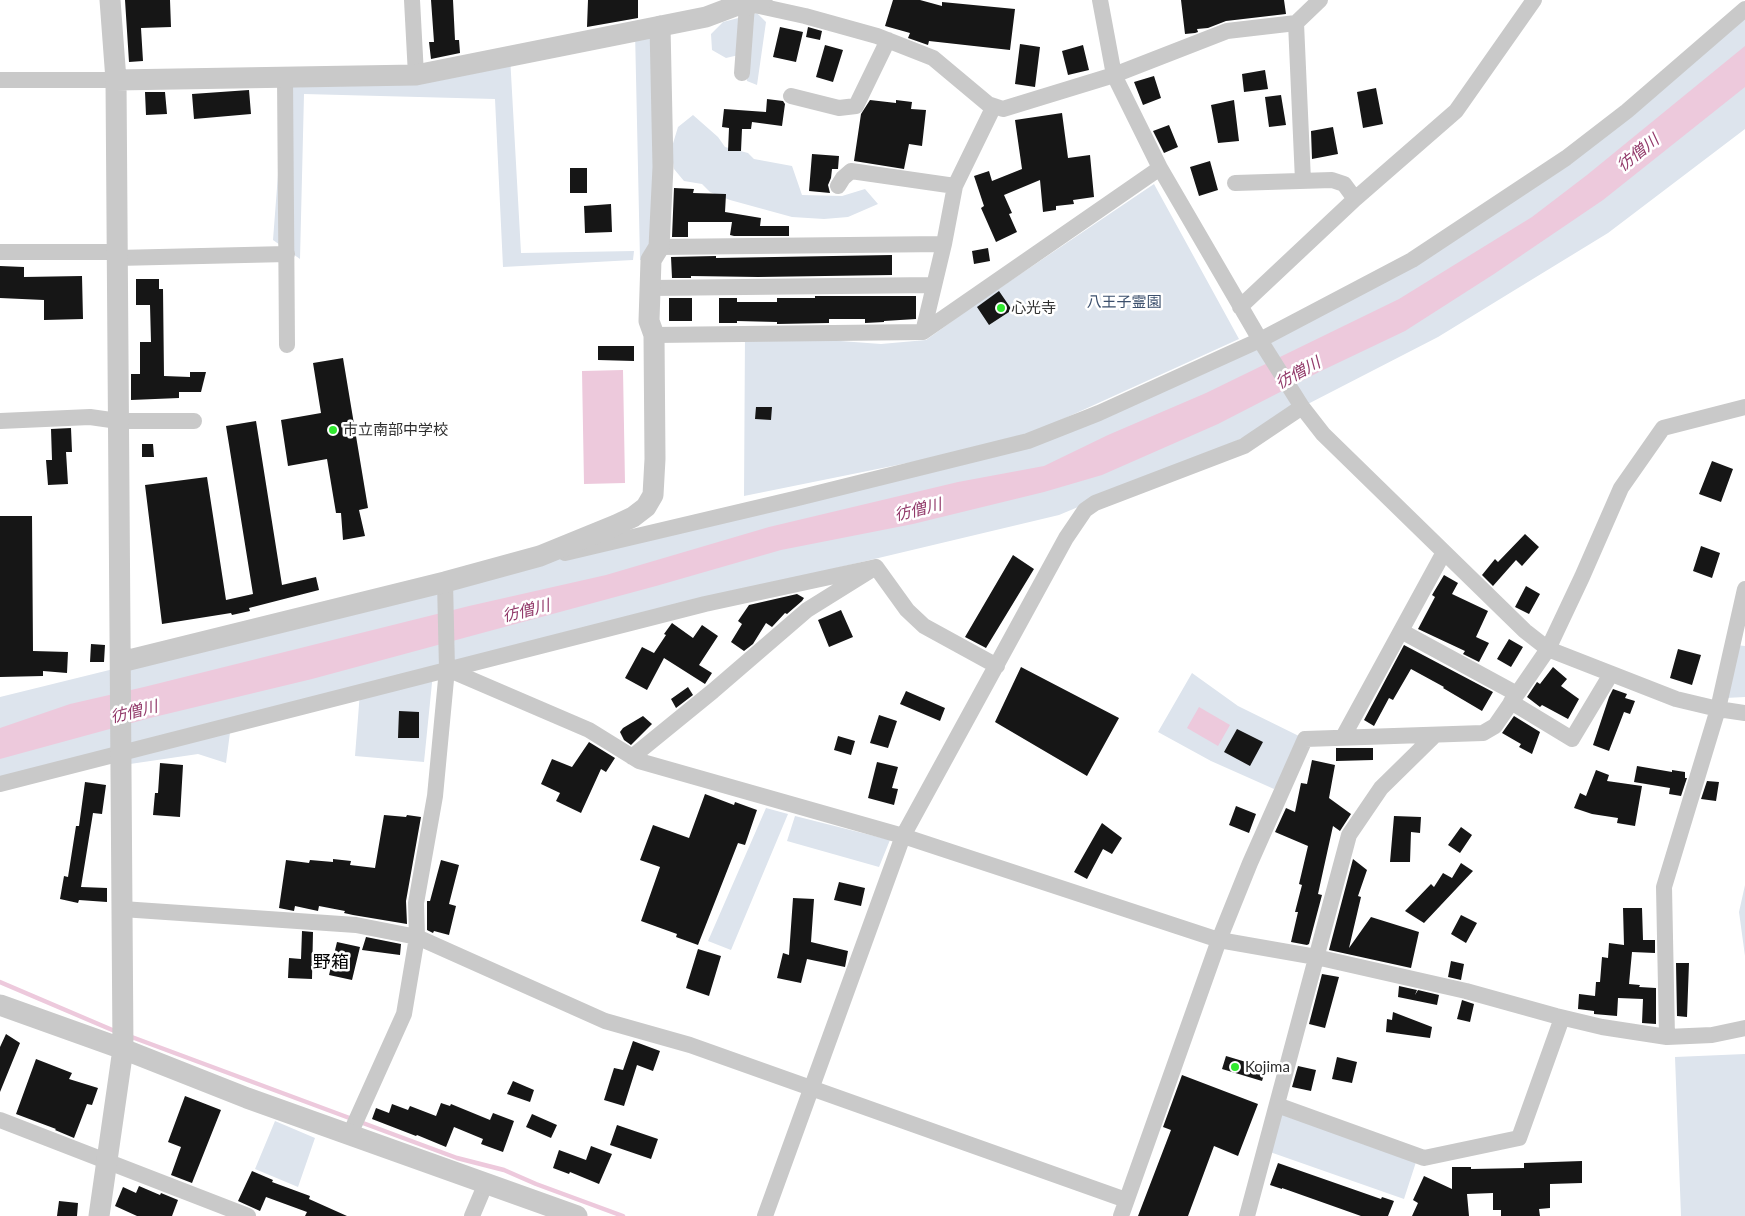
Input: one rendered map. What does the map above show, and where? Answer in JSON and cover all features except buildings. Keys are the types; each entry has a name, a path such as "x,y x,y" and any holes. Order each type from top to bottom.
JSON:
{"street":[{"path":"99,1216 123,1049 116,80 110,0"},
{"path":"412,0 416,75"},
{"path":"1100,0 1114,75 1160,168 1261,342 1302,407 1323,434 1525,631 1548,649 1676,700 1745,713"},
{"path":"0,80 416,75 706,17 738,5 753,3 888,40 933,58 988,104 1003,109 1114,75 1227,31 1296,23 1320,0"},
{"path":"1240,306 1355,199 1456,111 1534,0"},
{"path":"742,73 753,3"},
{"path":"540,556 574,552 1028,441 1099,413 1261,342 1412,260 1566,158 1627,111 1745,9"},
{"path":"1296,23 1303,181"},
{"path":"121,666 540,556 633,517 646,507 653,495 655,459 654,335 649,321 651,260 659,247 663,167 660,26"},
{"path":"791,96 839,108 856,106 888,40"},
{"path":"285,76 288,345"},
{"path":"923,332 944,244 955,186 994,106"},
{"path":"654,335 923,332 1160,168"},
{"path":"838,186 851,171 955,186"},
{"path":"1236,183 1332,180 1344,184 1355,199"},
{"path":"659,247 944,244"},
{"path":"0,252 117,255 287,254"},
{"path":"650,288 934,286"},
{"path":"765,1216 904,836 1066,538 1085,510 1095,503 1244,446 1302,407"},
{"path":"1121,1216 1219,940 1304,738 1483,733 1494,726 1548,649 1621,488 1663,428 1745,407"},
{"path":"0,421 90,417 118,421 194,421"},
{"path":"1343,737 1444,552"},
{"path":"876,566 907,610 924,626 997,666"},
{"path":"0,784 446,667 704,604 876,566"},
{"path":"632,757 714,692 807,610 876,566"},
{"path":"350,1134 404,1014 417,937 416,903 435,796 446,667 445,582"},
{"path":"1667,1037 1664,887 1718,709 1745,589"},
{"path":"1401,631 1514,698 1572,738 1611,674"},
{"path":"446,667 589,730 639,761 904,836 1219,940 1316,957 1466,991 1562,1018 1602,1027 1667,1037 1712,1034 1745,1028"},
{"path":"1247,1216 1349,835 1382,788 1434,735"},
{"path":"122,909 356,925 417,937 604,1022 690,1046 1126,1200"},
{"path":"0,1005 123,1049 247,1098 577,1216"},
{"path":"1277,1105 1424,1158 1519,1138 1562,1018"},
{"path":"0,1120 248,1216"},
{"path":"472,1216 486,1183"}],"green space":[{"path":"757,13 766,22 757,85 747,81 743,54 726,58 712,50 711,34 723,22"},
{"name":"八王子霊園","path":"1745,18 1745,129 1608,233 1438,337 1236,441 1059,515 656,611 433,673 424,762 355,756 360,692 231,725 226,763 198,754 130,764 129,752 0,784 0,697 523,568 1001,444 744,496 745,334 881,344 926,340 1154,184 1239,339 1050,425 1208,367 1384,275 1566,158"},
{"path":"660,26 651,260 640,260 635,31"},
{"path":"510,56 521,253 634,251 633,260 503,267 495,99 304,94 300,259 273,240 285,83"},
{"path":"693,115 718,137 725,147 748,153 754,159 792,166 802,195 842,196 865,189 878,204 848,217 824,219 792,217 730,200 710,192 702,184 684,181 674,169 671,150 678,127"},
{"path":"1736,645 1745,646 1745,697 1725,698"},
{"path":"1192,673 1238,706 1305,739 1274,789 1211,761 1158,732"},
{"path":"766,808 788,814 731,950 708,941"},
{"path":"795,816 890,840 879,867 787,841"},
{"path":"1745,885 1745,956 1739,912"},
{"path":"1745,1054 1745,1216 1681,1216 1675,1057"},
{"path":"1280,1114 1416,1162 1404,1199 1270,1152"},
{"path":"275,1121 315,1138 298,1187 255,1169"}],"water":[{"name":"彷僧川","path":"1745,46 1745,87 1603,200 1494,274 1405,331 1321,371 1218,424 1102,475 1044,492 913,524 781,550 656,586 312,679 150,718 0,759 0,728 70,704 469,606 606,575 769,527 958,482 1044,466 1108,435 1206,393 1399,299 1532,217 1587,175"},
{"path":"623,370 625,483 584,484 582,371"},
{"path":"1199,707 1230,725 1218,746 1187,728"}],"waterway":[{"path":"0,982 117,1032"},
{"path":"129,1036 457,1158 504,1170 536,1184 623,1216"}],"place":[{"name":"心光寺","path":"1001,308"},
{"name":"市立南部中学校","path":"333,430"},
{"name":"Kojima","path":"1235,1067"}],"district":[{"name":"野箱","path":"331,962"}]}
